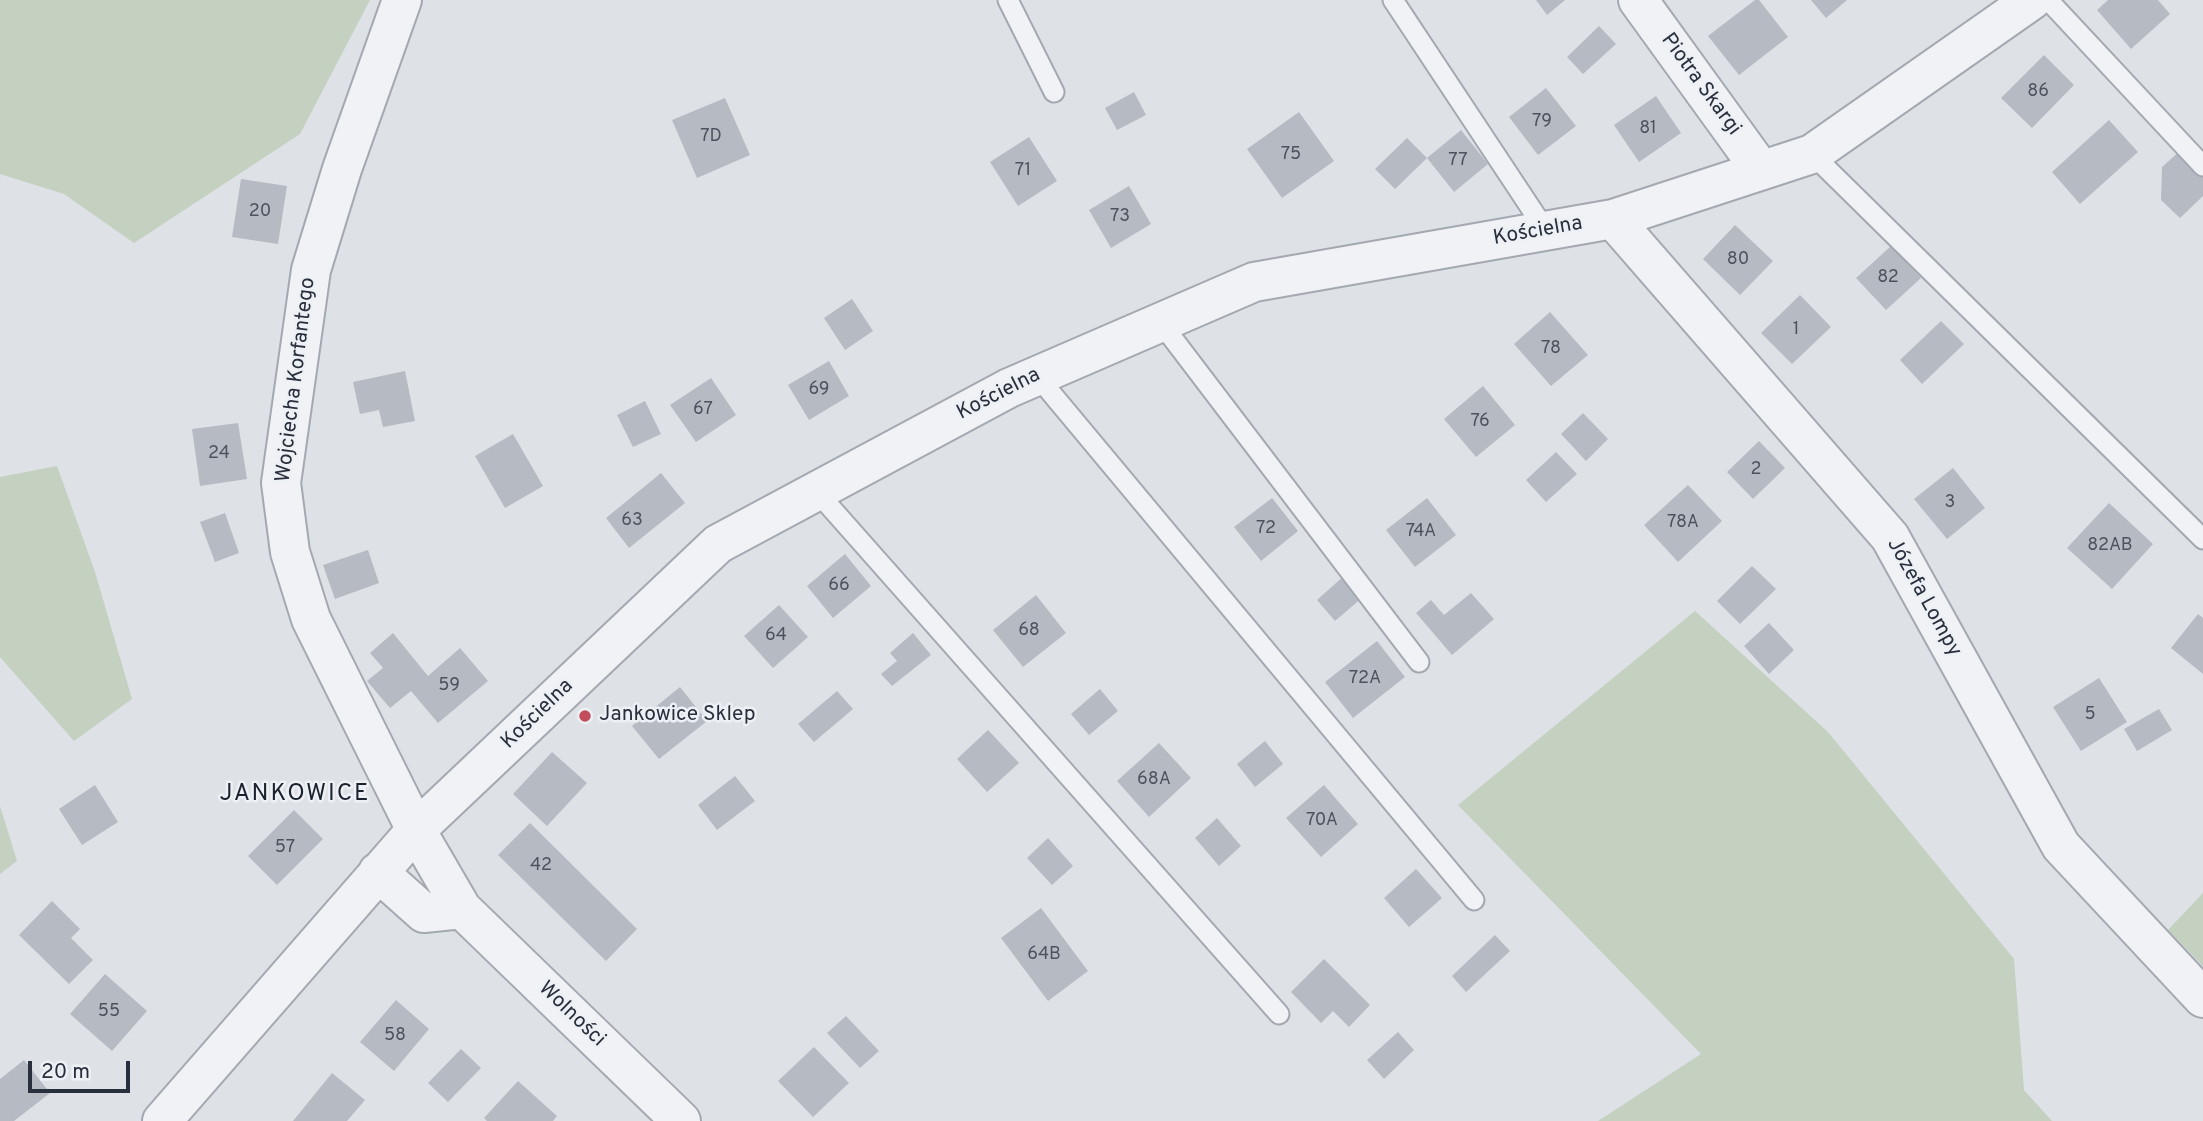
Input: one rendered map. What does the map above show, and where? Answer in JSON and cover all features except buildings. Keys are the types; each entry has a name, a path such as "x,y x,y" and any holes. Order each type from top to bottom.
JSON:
{"street":[{"name":"Wojciecha Korfantego","path":"402,0 342,169 310,270 282,483 290,552 311,619 416,831"},
{"name":"Piotra Skargi","path":"1638,0 1761,170"},
{"name":"Kościelna","path":"162,1121 416,831 718,544 1009,388 1254,282 1613,219 1812,154 2032,0"},
{"name":"Józefa Lompy","path":"1613,219 1890,537 2061,846 2203,998"},
{"name":"Wolności","path":"416,831 462,909 681,1121"},
{"path":"378,872 424,913 462,909"}],"lane":[{"path":"1008,0 1054,92"},
{"path":"1393,0 1546,231"},
{"path":"2049,0 2203,166"},
{"path":"1812,154 2203,539"},
{"path":"1161,323 1419,662"},
{"path":"1037,376 1474,900"},
{"path":"817,492 1279,1014"}],"green space":[{"path":"0,0 370,0 300,134 134,243 64,194 0,174"},
{"path":"57,466 95,572 132,699 74,741 0,657 0,477"},
{"path":"1695,611 1828,732 2014,959 2024,1090 2052,1121 1598,1121 1701,1054 1458,805"},
{"path":"0,806 17,861 0,874"},
{"path":"2203,893 2203,966 2168,930"}],"place":[{"name":"Jankowice Sklep","path":"585,716"}],"district":[{"name":"JANKOWICE","path":"295,795"}]}
